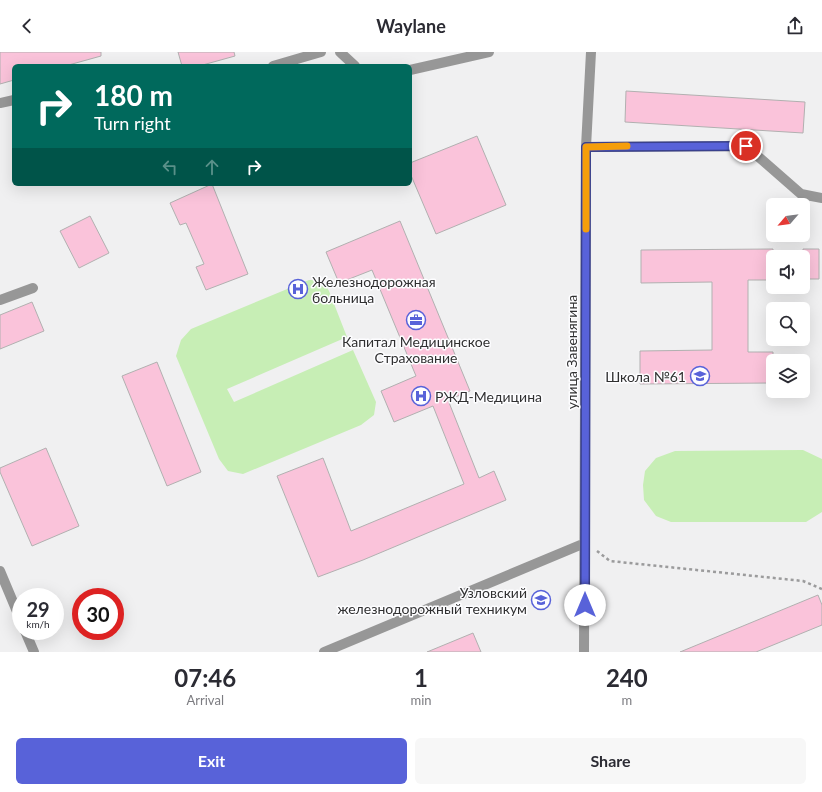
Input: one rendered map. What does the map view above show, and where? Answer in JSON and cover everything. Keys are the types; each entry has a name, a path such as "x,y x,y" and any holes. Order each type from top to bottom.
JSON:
{"street":[{"path":"280,64 321,52"},
{"path":"340,52 353,64"},
{"path":"412,70 489,52"},
{"name":"улица Завенягина","path":"584,652 586,147 591,52"},
{"path":"0,103 12,100"},
{"path":"586,147 746,146 801,194 822,198"},
{"path":"0,300 34,288"},
{"path":"324,652 335,650 585,543"},
{"path":"0,571 12,600"},
{"path":"29,640 34,652"}],"path":[{"path":"585,543 610,561 803,581 822,589"}],"green space":[{"path":"309,280 322,280 329,291 347,337 227,389 234,402 353,350 376,402 374,415 361,425 243,474 228,471 219,459 176,356 181,340 191,329"},
{"path":"803,450 822,459 822,512 806,522 671,522 656,516 644,500 643,485 645,471 656,458 675,451"}],"building":[{"path":"0,52 101,52 101,56 72,64 12,64 12,81 0,84"},
{"path":"178,52 234,52 235,56 206,64 181,64"},
{"path":"626,91 805,102 803,133 625,122"},
{"path":"477,136 506,205 436,234 412,178 412,162"},
{"path":"208,186 213,186 248,274 206,290 196,267 204,264 186,223 180,225 170,203"},
{"path":"90,216 109,253 79,268 60,231"},
{"name":"РЖД-Медицина","path":"400,221 470,391 448,400 479,478 494,471 506,500 363,560 318,577 277,476 323,458 351,531 464,484 433,406 394,422 381,391 416,376 372,270 339,283 326,252"},
{"path":"773,249 766,250 766,280 748,280 748,352 773,352 773,354 766,354 766,383 640,384 640,351 712,350 712,282 641,283 641,250"},
{"path":"819,249 819,279 810,279 810,250 803,250"},
{"path":"32,302 44,331 0,349 0,315"},
{"path":"157,362 201,472 167,486 122,376"},
{"path":"46,448 79,526 32,546 0,472 0,468"},
{"path":"818,595 822,605 822,625 756,652 680,652"},
{"path":"473,633 481,652 427,652"}],"slow traffic":[{"path":"586,229 586,147 627,146"}],"place":[{"name":"Железнодорожная больница","path":"298,289"},
{"name":"Капитал Медицинское Страхование","path":"416,320"},
{"name":"Школа №61","path":"700,376"},
{"name":"РЖД-Медицина","path":"421,396"},
{"name":"Узловский железнодорожный техникум","path":"541,600"}],"route":[{"path":"585,605 586,147 746,146"}]}
